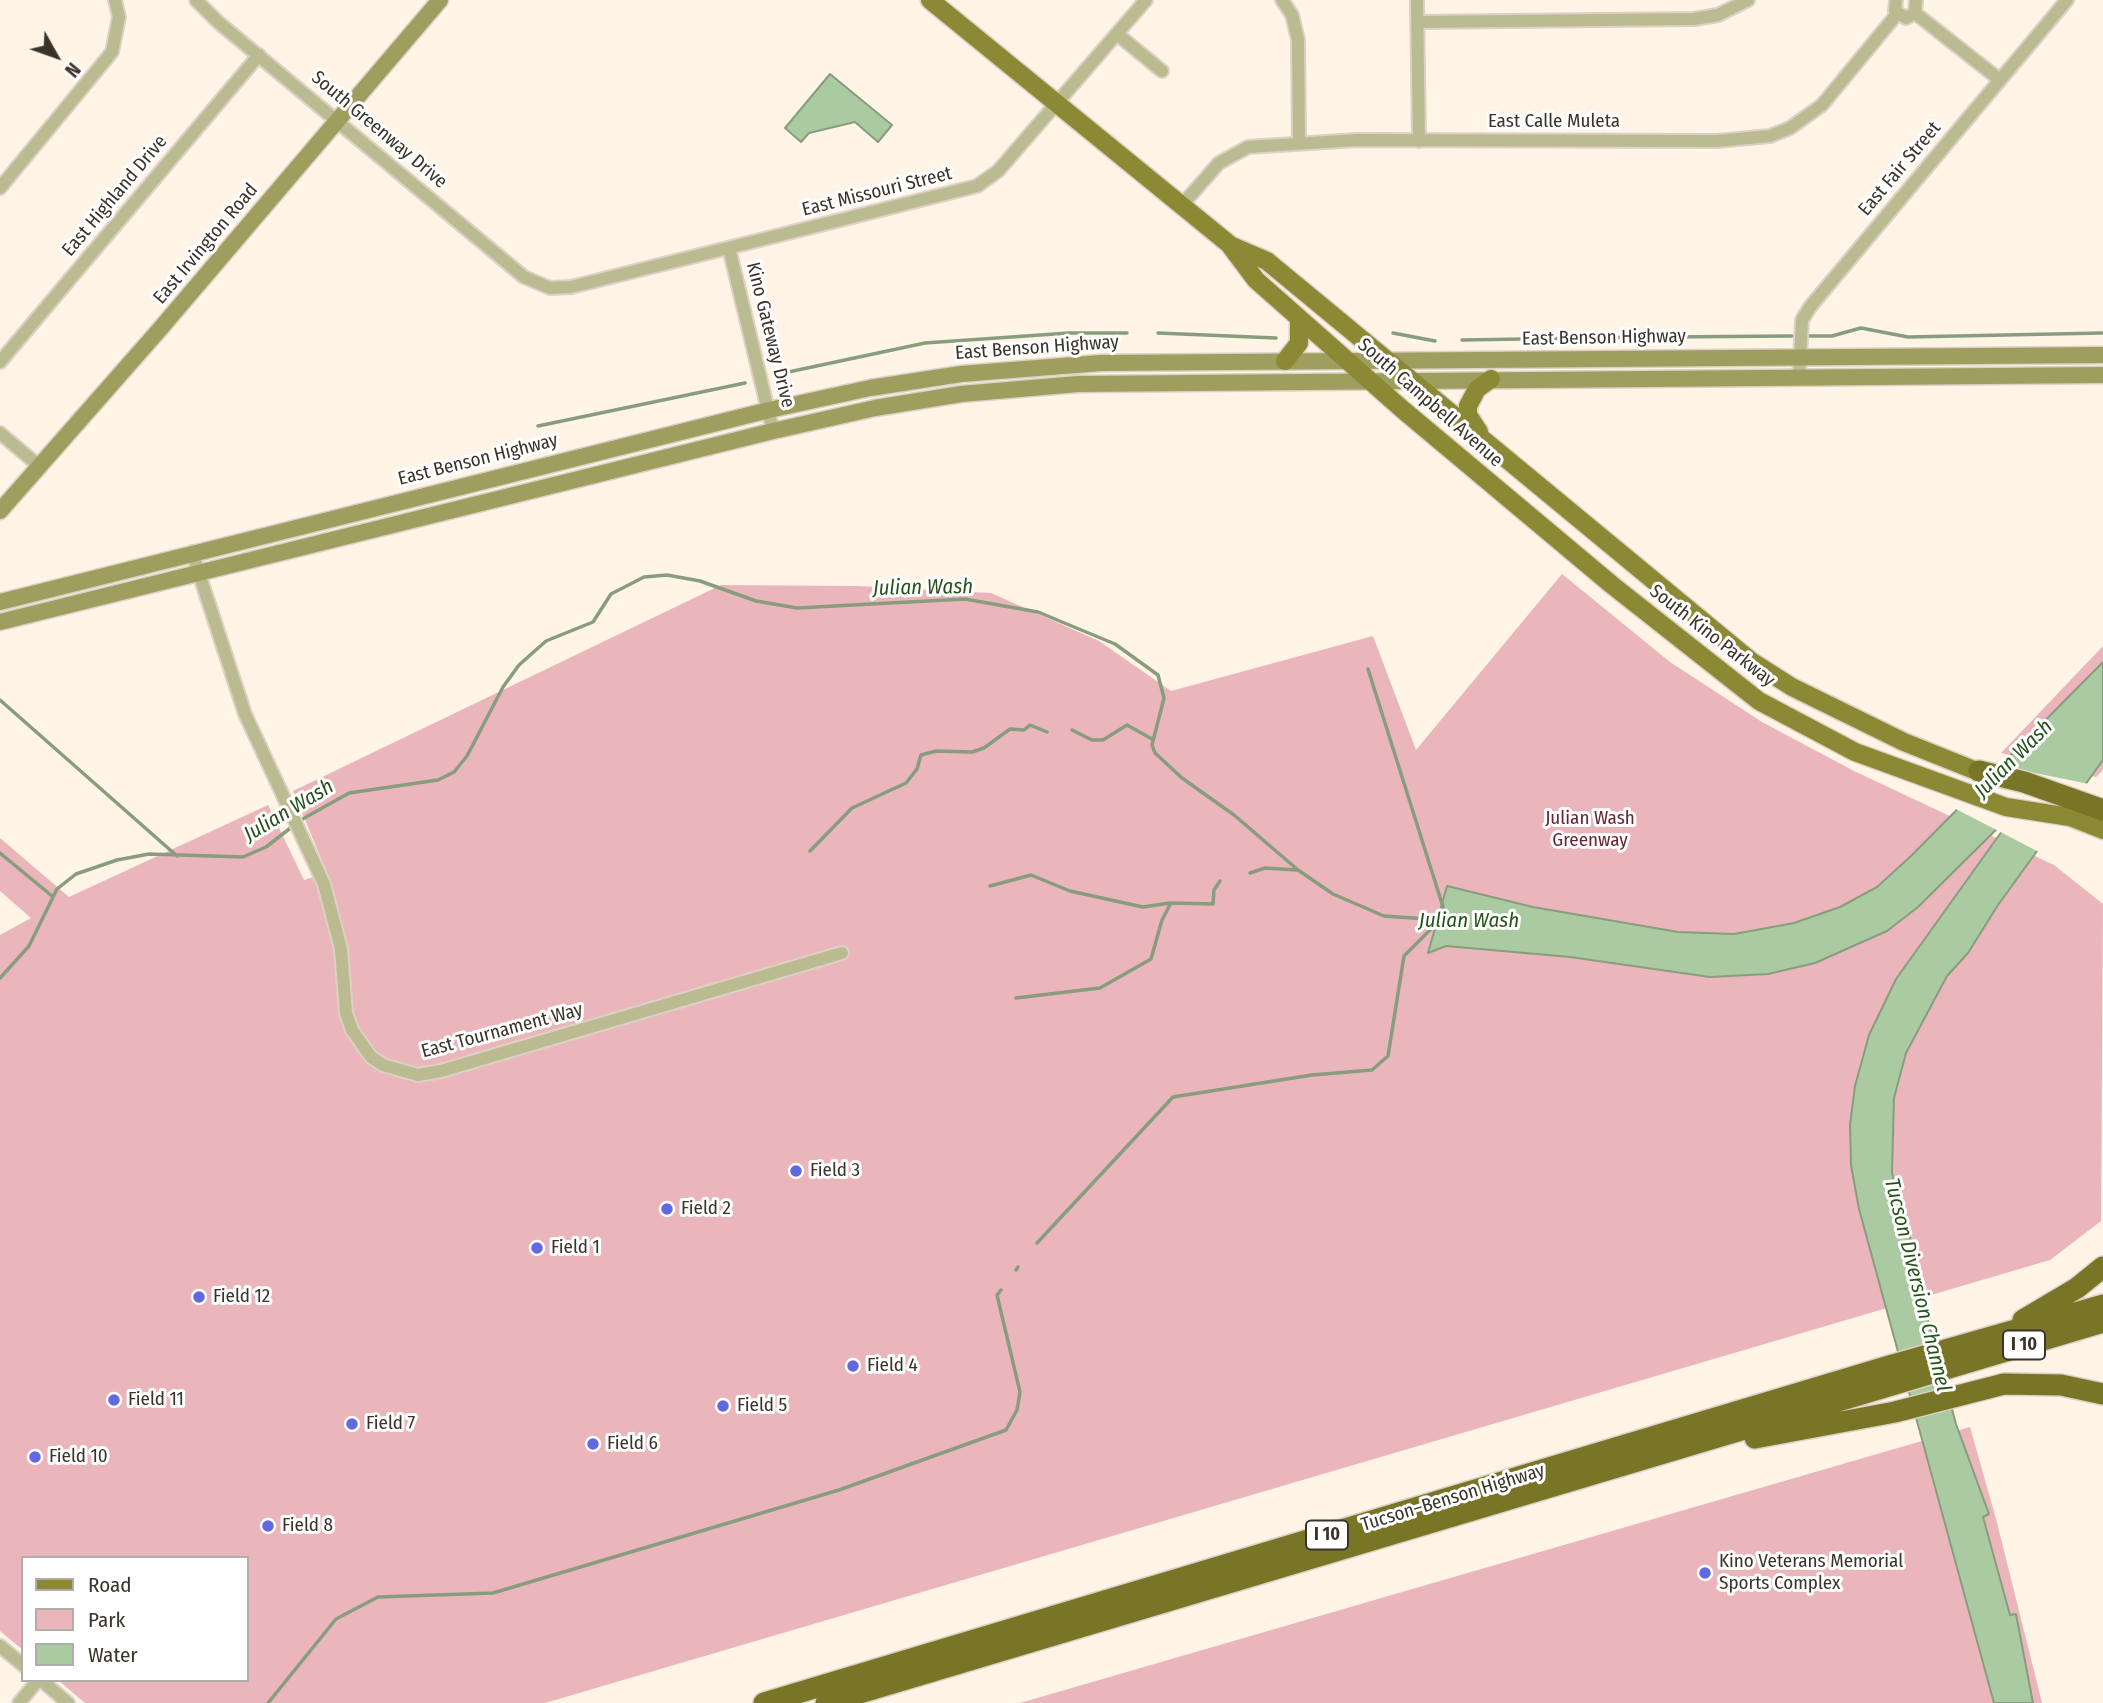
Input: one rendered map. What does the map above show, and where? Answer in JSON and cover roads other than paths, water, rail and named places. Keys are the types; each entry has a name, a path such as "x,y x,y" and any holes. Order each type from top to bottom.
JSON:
{"highway":[{"path":"1979,771 2024,782 2076,811 2103,810"},
{"path":"1993,1337 2077,1288 2103,1267"},
{"name":"Tucson–Benson Highway","path":"1947,1359 1993,1337 2103,1305"},
{"name":"Tucson–Benson Highway","path":"764,1703 1892,1374 2103,1322"},
{"name":"Tucson–Benson Highway","path":"827,1703 1629,1465 1892,1374"},
{"path":"1629,1465 1820,1423 1895,1412 2004,1384 2042,1384 2103,1394"}],"main road":[{"name":"East Irvington Road","path":"0,511 440,0"},
{"name":"South Campbell Avenue","path":"930,0 1229,244 1256,280 1612,585"},
{"name":"South Campbell Avenue","path":"1229,244 1267,261 1629,563"},
{"path":"1285,361 1299,344 1299,318"},
{"name":"East Benson Highway","path":"0,602 769,410 911,380 1021,368 1101,363 2103,355"},
{"name":"East Benson Highway","path":"0,622 773,431 875,408 1019,388 1078,384 1370,380 2103,375"},
{"path":"1486,443 1468,415 1468,405 1477,389 1491,379"},
{"path":"435,492 440,512"},
{"name":"South Kino Parkway","path":"1629,563 1751,662 1793,687 1904,742 1979,771"},
{"name":"South Kino Parkway","path":"1612,585 1759,701 1854,752 2006,807 2076,811 2103,824"},
{"path":"0,589 37,592"},
{"name":"South Kino Parkway","path":"2076,811 2103,830"}],"street":[{"path":"0,188 103,68 112,52 119,17 115,0"},
{"name":"South Greenway Drive","path":"196,0 524,277 540,287"},
{"name":"East Missouri Street","path":"540,287 571,287 977,186 998,172 1146,0"},
{"path":"1282,0 1292,15 1298,40 1299,142"},
{"path":"1417,0 1419,141"},
{"path":"1418,22 1694,19 1718,15 1748,0"},
{"path":"1896,0 1897,14 1906,18 1915,7 2000,80"},
{"name":"East Fair Street","path":"1799,377 1802,320 1810,307 2067,0"},
{"name":"East Calle Muleta","path":"1182,205 1219,163 1248,147 1299,142 1717,141 1770,136 1810,116 1822,105 1897,14"},
{"path":"1117,34 1162,71"},
{"name":"East Highland Drive","path":"0,362 259,55"},
{"name":"Kino Gateway Drive","path":"729,248 773,431"},
{"path":"0,433 40,466"},
{"name":"East Tournament Way","path":"192,552 245,714 331,904 341,949 346,1013 352,1030 371,1057 402,1072 418,1075 441,1071 842,953"},
{"path":"0,1646 21,1663"},
{"path":"19,1703 37,1682"},
{"path":"42,1682 68,1703"}],"water":[{"path":"830,74 892,125 878,142 855,122 809,133 801,142 785,128"},
{"name":"Tucson Diversion Channel","path":"2103,662 2103,760 1998,905 1968,953 1947,976 1906,1053 1894,1098 1892,1172 1899,1210 1905,1210 1920,1291 1956,1424 1989,1514 1983,1517 2010,1615 2016,1614 2033,1703 1994,1703 1859,1209 1851,1165 1850,1125 1855,1086 1869,1035 1896,979 2020,806 1918,907 1887,931 1815,963 1768,974 1710,977 1570,957 1446,946 1428,953 1447,886 1533,907 1678,932 1734,934 1794,923 1840,907 1877,887 1911,856"}],"waterway":[{"path":"1809,336 1832,336 1861,328 1908,337 2102,333"},
{"path":"779,374 925,343 1069,333 1127,333"},
{"path":"1158,333 1276,338"},
{"path":"1393,333 1435,341"},
{"path":"1662,337 1792,336"},
{"path":"1462,340 1645,337"},
{"path":"538,426 745,383"},
{"name":"Julian Wash","path":"299,821 349,793 438,780 454,772 467,756 503,687 519,665 546,641 593,622 611,594 644,577 667,575 700,581 756,601 797,608 965,599 1038,612 1115,644 1158,675 1164,698 1152,745 1155,753 1182,778 1234,815 1298,870 1333,894 1384,916 1442,920"},
{"path":"1368,669 1444,910"},
{"path":"0,700 177,856"},
{"path":"810,851 852,808 906,783 917,769 921,755 936,751 972,752 984,748 1010,729 1024,730 1030,725 1047,732"},
{"path":"1072,730 1092,740 1103,740 1127,725 1152,739"},
{"name":"Julian Wash","path":"0,978 29,946 57,889 76,874 117,860 149,854 243,857 266,847 293,826"},
{"path":"0,853 52,896"},
{"path":"1250,873 1265,868 1296,870"},
{"path":"990,886 1031,875 1070,891 1143,907 1170,903"},
{"path":"1016,998 1100,988 1151,959 1162,920 1171,903 1213,904 1214,890 1220,881"},
{"path":"1037,1243 1173,1097 1312,1075 1372,1070 1388,1056 1404,956 1439,921"},
{"path":"268,1703 336,1619 378,1597 493,1593 839,1490 1006,1430 1017,1410 1020,1392 997,1295 1001,1290"}],"place":[{"name":"Field 3","path":"796,1171"},
{"name":"Field 2","path":"667,1209"},
{"name":"Field 1","path":"537,1248"},
{"name":"Field 12","path":"199,1297"},
{"name":"Field 4","path":"853,1366"},
{"name":"Field 11","path":"114,1400"},
{"name":"Field 5","path":"723,1406"},
{"name":"Field 7","path":"352,1424"},
{"name":"Field 6","path":"593,1444"},
{"name":"Field 10","path":"35,1457"},
{"name":"Field 8","path":"268,1526"},
{"name":"Kino Veterans Memorial Sports Complex","path":"1705,1573"}],"park label":[{"name":"Julian Wash Greenway","path":"1590,830"}]}
